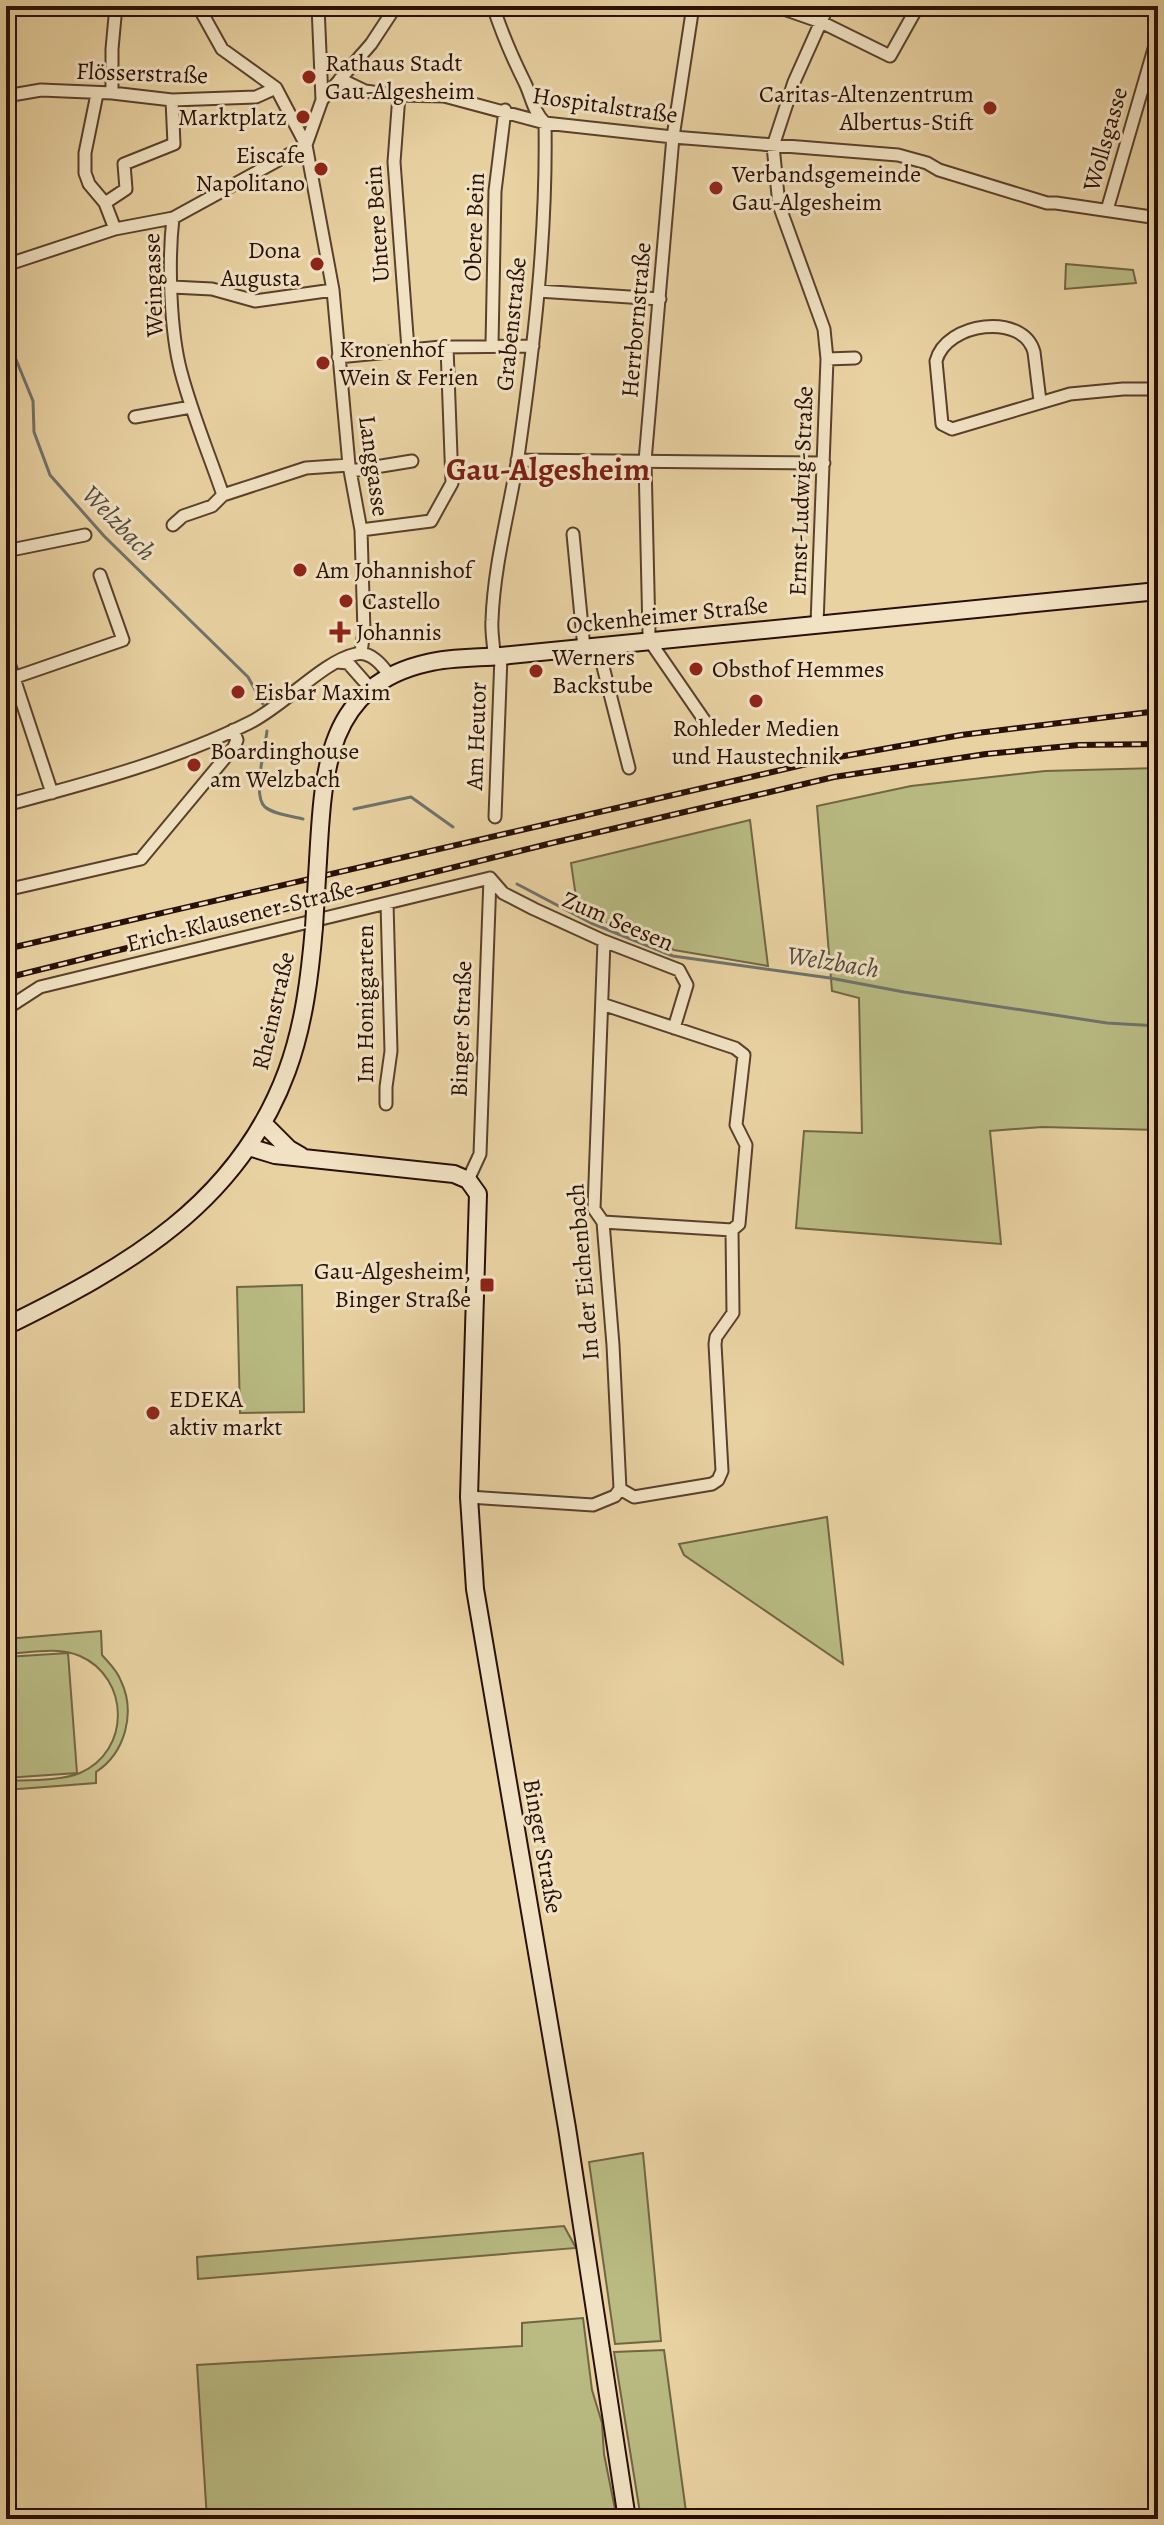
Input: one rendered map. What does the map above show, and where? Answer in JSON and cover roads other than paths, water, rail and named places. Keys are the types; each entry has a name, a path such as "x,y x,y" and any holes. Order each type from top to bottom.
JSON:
{"street":[{"path":"112,93 116,6"},
{"path":"201,6 222,49 276,88 306,145"},
{"path":"318,6 322,100"},
{"path":"306,145 322,100 371,44 396,6"},
{"name":"Grabenstraße","path":"493,6 504,41 527,86 537,114 545,123 547,192 533,346 517,460 497,565 492,623 498,656"},
{"name":"Herrbornstraße","path":"649,640 645,461 673,137 693,6"},
{"path":"775,6 821,22 890,56 918,6"},
{"name":"Ernst-Ludwig-Straße","path":"817,624 827,359 824,329 779,205 773,146 794,82 828,6"},
{"name":"Wollsgasse","path":"1107,210 1158,35"},
{"name":"Hospitalstraße","path":"340,79 365,91 444,96 545,123 898,155 1047,203 1158,218"},
{"name":"Flösserstraße","path":"6,96 41,90 112,93 172,100 256,97 276,88"},
{"path":"97,94 85,153 85,173 89,184 105,203 115,229"},
{"name":"Untere Bein","path":"399,95 394,162 408,349"},
{"path":"105,203 126,189 124,164 174,144 172,100"},
{"name":"Obere Bein","path":"492,345 495,191 505,110"},
{"name":"Weingasse","path":"223,495 180,368 169,249 173,218 306,145"},
{"name":"Langgasse","path":"306,145 333,290 350,468 361,530 364,632 361,652"},
{"path":"6,265 115,229 173,218"},
{"path":"172,287 212,289 255,301 333,290"},
{"path":"538,291 660,299"},
{"path":"1040,401 1034,352 1024,336 980,326 952,337 938,354 939,414 945,426 952,429 1040,401 1088,391 1158,391"},
{"path":"338,357 408,349 533,346"},
{"path":"361,530 431,521 452,483 447,347"},
{"name":"Ernst-Ludwig-Straße","path":"827,359 855,358"},
{"path":"135,417 191,407"},
{"path":"517,460 824,463"},
{"path":"173,525 183,516 212,506 223,495 306,468 350,468 412,461"},
{"path":"573,534 591,647 629,768"},
{"path":"6,551 85,535"},
{"path":"13,678 123,640 100,575"},
{"name":"Ockenheimer Straße","path":"318,861 322,787 328,760 344,723 355,705 371,689 390,676 429,662 1158,591"},
{"path":"649,640 711,730"},
{"path":"6,805 119,773 233,730 267,714 336,662 361,652 382,665 390,676"},
{"path":"6,654 52,793"},
{"name":"Am Heutor","path":"495,817 498,656"},
{"path":"336,662 348,663 371,689"},
{"path":"6,890 141,859 234,747 237,740 233,730"},
{"name":"Rheinstraße","path":"6,1326 105,1273 166,1234 211,1194 249,1147 279,1090 295,1048 308,983 318,861"},
{"name":"Erich-Klausener-Straße","path":"6,1012 40,987 490,878"},
{"name":"Zum Seesen","path":"490,878 503,893 604,941 679,970 687,985 674,1028"},
{"name":"Binger Straße","path":"490,878 480,1154 468,1180 479,1201 469,1497 477,1597 564,2114 627,2519"},
{"name":"Im Honiggarten","path":"386,1104 391,1051 387,903"},
{"name":"In der Eichenbach","path":"604,941 594,1209 603,1222 620,1489"},
{"path":"602,1004 735,1048 744,1055 736,1125 746,1145 739,1224 732,1230 603,1222"},
{"path":"6,1012 6,1029"},
{"path":"263,1123 289,1149 303,1157"},
{"path":"249,1147 275,1155 447,1173 468,1180"},
{"path":"469,1497 593,1505 615,1496 620,1489 634,1497 712,1484 718,1480 722,1471 715,1344 716,1337 733,1313 732,1230"}],"waterway":[{"name":"Welzbach","path":"6,335 33,401 34,432 50,475 104,536 248,677 263,704"},
{"name":"Welzbach","path":"267,731 259,783 261,801 274,812 303,819"},
{"name":"Welzbach","path":"354,809 411,797 453,827"},
{"name":"Welzbach","path":"517,884 591,923 673,956 1107,1023 1158,1026"}],"railway":[{"path":"6,949 833,758 961,735 1158,711"},
{"path":"6,978 834,777 986,754 1079,745 1158,744"}],"place":[{"name":"Rathaus Stadt Gau-Algesheim","path":"309,77"},
{"name":"Caritas-Altenzentrum Albertus-Stift","path":"990,108"},
{"name":"Marktplatz","path":"303,117"},
{"name":"Eiscafe Napolitano","path":"321,169"},
{"name":"Verbandsgemeinde Gau-Algesheim","path":"716,188"},
{"name":"Dona Augusta","path":"317,264"},
{"name":"Kronenhof Wein & Ferien","path":"323,363"},
{"name":"Am Johannishof","path":"300,570"},
{"name":"Castello","path":"346,601"},
{"name":"Johannis","path":"340,632"},
{"name":"Obsthof Hemmes","path":"696,669"},
{"name":"Werners Backstube","path":"536,671"},
{"name":"Eisbar Maxim","path":"238,692"},
{"name":"Rohleder Medien und Haustechnik","path":"756,701"},
{"name":"Boardinghouse am Welzbach","path":"194,765"},
{"name":"Gau-Algesheim, Binger Straße","path":"487,1285"},
{"name":"EDEKA aktiv markt","path":"153,1413"}],"district":[{"name":"Gau-Algesheim","path":"548,469"}]}
